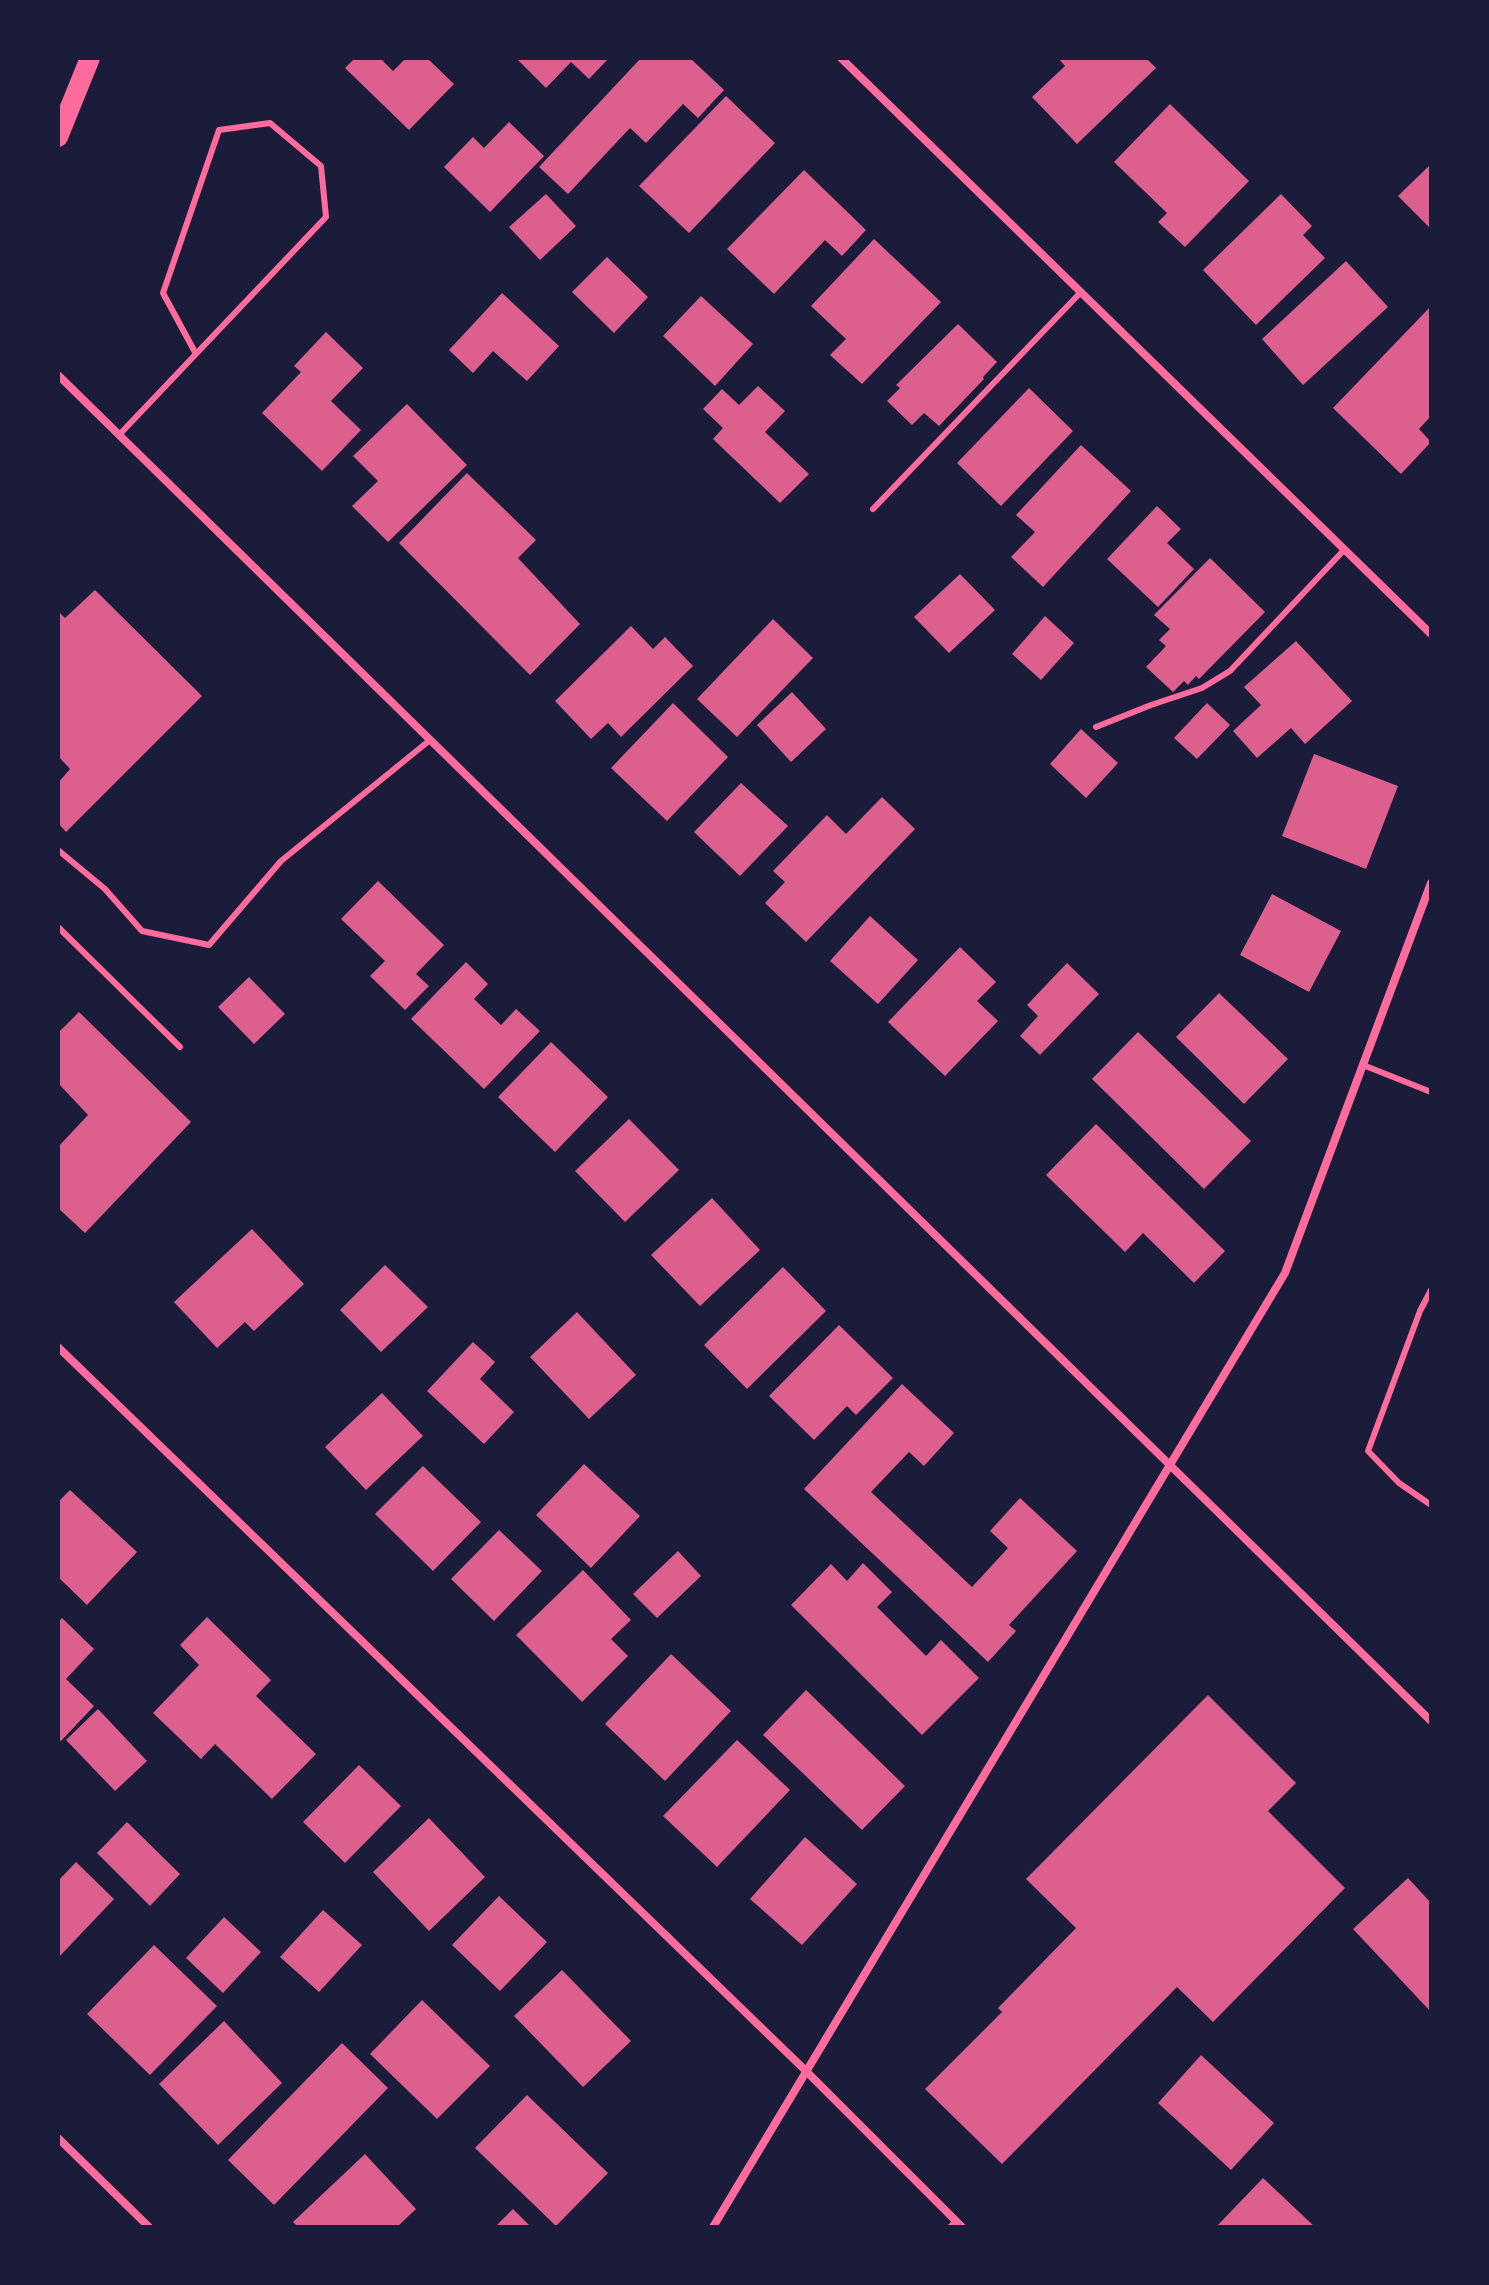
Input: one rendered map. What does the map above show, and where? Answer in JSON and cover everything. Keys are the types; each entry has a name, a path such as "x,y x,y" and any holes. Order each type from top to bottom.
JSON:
{"main road":[{"path":"58,137 90,58"}],"street":[{"path":"841,58 1431,634"},
{"path":"58,375 1431,1721"},
{"path":"713,2227 1285,1273 1431,883"},
{"path":"58,1347 805,2070 956,2225"},
{"path":"58,2138 149,2227"}],"lane":[{"path":"119,435 196,354 326,217 321,166 270,123 219,130 163,293 196,354"},
{"path":"873,509 1081,292"},
{"path":"1096,727 1202,688 1230,671 1344,550"},
{"path":"58,850 105,889 142,931 209,945 281,861 430,740"},
{"path":"58,928 180,1047"},
{"path":"1363,1065 1431,1092"},
{"path":"1431,1290 1420,1311 1368,1451 1399,1483 1431,1505"}],"building":[{"path":"355,58 380,58 393,71 406,58 427,58 454,84 409,130 345,68"},
{"path":"516,58 609,58 589,79 571,62 546,88"},
{"path":"641,58 690,58 724,90 698,118 683,104 646,143 630,128 568,194 539,167"},
{"path":"1058,58 1146,58 1156,68 1077,144 1032,97 1065,66"},
{"path":"726,96 775,143 689,233 639,186"},
{"path":"1170,104 1249,181 1185,247 1158,222 1167,213 1114,162"},
{"path":"509,122 544,156 490,212 444,167 473,137 484,148"},
{"path":"1431,164 1431,229 1398,196"},
{"path":"804,170 866,230 842,256 825,240 774,294 727,249"},
{"path":"546,194 576,226 540,260 509,227"},
{"path":"1281,194 1312,226 1303,235 1325,258 1256,325 1203,270"},
{"path":"874,239 941,302 862,384 830,355 846,339 811,306"},
{"path":"607,257 648,297 614,333 572,292"},
{"path":"1346,261 1388,307 1303,385 1262,339"},
{"path":"502,293 559,346 527,381 493,351 473,373 449,350"},
{"path":"701,296 753,344 715,386 663,336"},
{"path":"1431,306 1431,416 1419,429 1431,442 1401,474 1333,408"},
{"path":"958,324 997,362 939,426 924,413 912,425 887,401 900,388 896,385"},
{"path":"326,332 363,368 331,401 361,430 322,471 262,413 301,372 294,366"},
{"path":"758,386 785,411 765,432 809,474 780,503 713,439 723,428 703,409 722,389 739,405"},
{"path":"1029,388 1073,431 1001,506 957,463"},
{"path":"407,404 467,465 388,542 352,506 378,481 353,456"},
{"path":"1081,445 1131,491 1043,587 1011,557 1035,532 1016,515"},
{"path":"467,473 536,540 518,558 580,624 530,675 399,543"},
{"path":"1157,506 1181,529 1167,543 1194,569 1158,607 1107,559"},
{"path":"1210,558 1265,612 1199,679 1196,676 1188,685 1184,681 1173,692 1146,667 1166,646 1159,640 1170,629 1154,615"},
{"path":"960,574 995,610 949,653 914,617"},
{"path":"95,590 202,696 66,832 58,823 58,783 70,769 58,756 58,611 65,618"},
{"path":"1045,616 1074,643 1041,680 1012,654"},
{"path":"773,619 813,658 737,737 697,699"},
{"path":"631,626 653,649 665,637 693,666 621,737 608,723 591,739 555,701"},
{"path":"1296,641 1352,701 1305,744 1291,728 1257,758 1233,731 1261,705 1244,687"},
{"path":"792,692 826,729 791,762 757,725"},
{"path":"673,703 728,757 667,821 611,768"},
{"path":"1207,703 1230,725 1197,759 1174,738"},
{"path":"1081,729 1118,763 1086,798 1050,764"},
{"path":"1314,754 1398,786 1366,869 1282,836"},
{"path":"741,783 788,826 740,876 694,832"},
{"path":"882,797 915,829 806,942 765,903 785,882 773,871 827,815 846,834"},
{"path":"378,881 444,945 416,974 429,986 405,1010 370,976 385,961 341,919"},
{"path":"1272,894 1341,931 1309,992 1240,955"},
{"path":"870,916 918,960 878,1004 830,961"},
{"path":"960,947 996,982 977,1001 998,1021 945,1076 888,1022"},
{"path":"466,962 488,984 474,999 501,1025 516,1009 540,1031 484,1089 411,1019"},
{"path":"1067,963 1099,994 1040,1055 1020,1036 1038,1016 1027,1005"},
{"path":"249,977 285,1014 254,1044 218,1007"},
{"path":"1219,993 1288,1059 1244,1104 1176,1037"},
{"path":"79,1012 191,1122 85,1233 58,1208 58,1147 88,1115 58,1083 58,1033"},
{"path":"1138,1032 1251,1141 1204,1189 1092,1079"},
{"path":"551,1042 608,1097 555,1152 498,1097"},
{"path":"629,1119 679,1170 625,1222 575,1171"},
{"path":"1096,1124 1225,1251 1194,1283 1143,1233 1125,1252 1046,1175"},
{"path":"712,1198 760,1250 700,1306 651,1255"},
{"path":"252,1229 304,1284 254,1331 245,1322 217,1348 174,1302"},
{"path":"385,1265 428,1307 381,1352 340,1310"},
{"path":"783,1267 826,1311 747,1389 704,1345"},
{"path":"577,1312 636,1375 589,1419 530,1357"},
{"path":"839,1325 893,1378 856,1415 847,1406 814,1440 769,1396"},
{"path":"473,1342 495,1362 480,1379 514,1412 484,1444 427,1391"},
{"path":"902,1384 954,1433 924,1466 909,1452 871,1492 972,1587 1008,1548 990,1531 1020,1498 1077,1551 1009,1625 1016,1631 988,1662 804,1489"},
{"path":"382,1393 423,1436 366,1490 325,1447"},
{"path":"584,1464 640,1516 591,1568 536,1515"},
{"path":"423,1466 481,1522 433,1571 375,1514"},
{"path":"70,1490 137,1552 87,1605 58,1577 58,1502"},
{"path":"499,1530 542,1571 494,1621 451,1579"},
{"path":"678,1551 701,1576 657,1618 633,1594"},
{"path":"863,1563 892,1592 877,1607 926,1656 941,1640 979,1678 922,1735 791,1605 831,1564 847,1581"},
{"path":"583,1570 631,1620 611,1639 628,1656 582,1702 516,1635"},
{"path":"207,1617 271,1680 256,1696 316,1754 272,1799 215,1744 201,1759 153,1713 199,1665 180,1645"},
{"path":"62,1618 94,1649 66,1679 94,1706 61,1741 58,1738 58,1622"},
{"path":"671,1654 731,1711 665,1781 605,1724"},
{"path":"806,1690 905,1786 862,1830 763,1735"},
{"path":"1208,1695 1296,1783 1268,1811 1345,1888 1213,2022 1177,1987 1002,2164 925,2089 1002,2012 998,2008 1076,1928 1026,1879"},
{"path":"98,1709 147,1761 115,1791 66,1740"},
{"path":"737,1740 790,1790 717,1867 663,1816"},
{"path":"359,1765 401,1806 345,1863 303,1822"},
{"path":"429,1818 485,1877 429,1931 373,1872"},
{"path":"127,1822 180,1874 150,1906 97,1853"},
{"path":"805,1837 857,1884 802,1945 750,1899"},
{"path":"76,1862 114,1899 58,1958 58,1881"},
{"path":"1408,1878 1431,1903 1431,2012 1353,1929"},
{"path":"499,1896 547,1942 500,1991 452,1945"},
{"path":"323,1910 362,1945 319,1992 280,1957"},
{"path":"224,1917 261,1952 223,1993 186,1958"},
{"path":"154,1945 217,2006 150,2075 87,2014"},
{"path":"562,1970 631,2041 583,2087 514,2016"},
{"path":"422,2000 490,2066 437,2119 370,2054"},
{"path":"224,2021 282,2083 218,2145 159,2084"},
{"path":"342,2043 388,2088 274,2205 228,2160"},
{"path":"1201,2055 1274,2123 1231,2170 1158,2103"},
{"path":"527,2095 608,2173 556,2226 475,2148"},
{"path":"365,2154 416,2209 397,2227 298,2227 293,2222"},
{"path":"1263,2178 1315,2227 1216,2227"},
{"path":"513,2209 531,2227 495,2227"}]}
